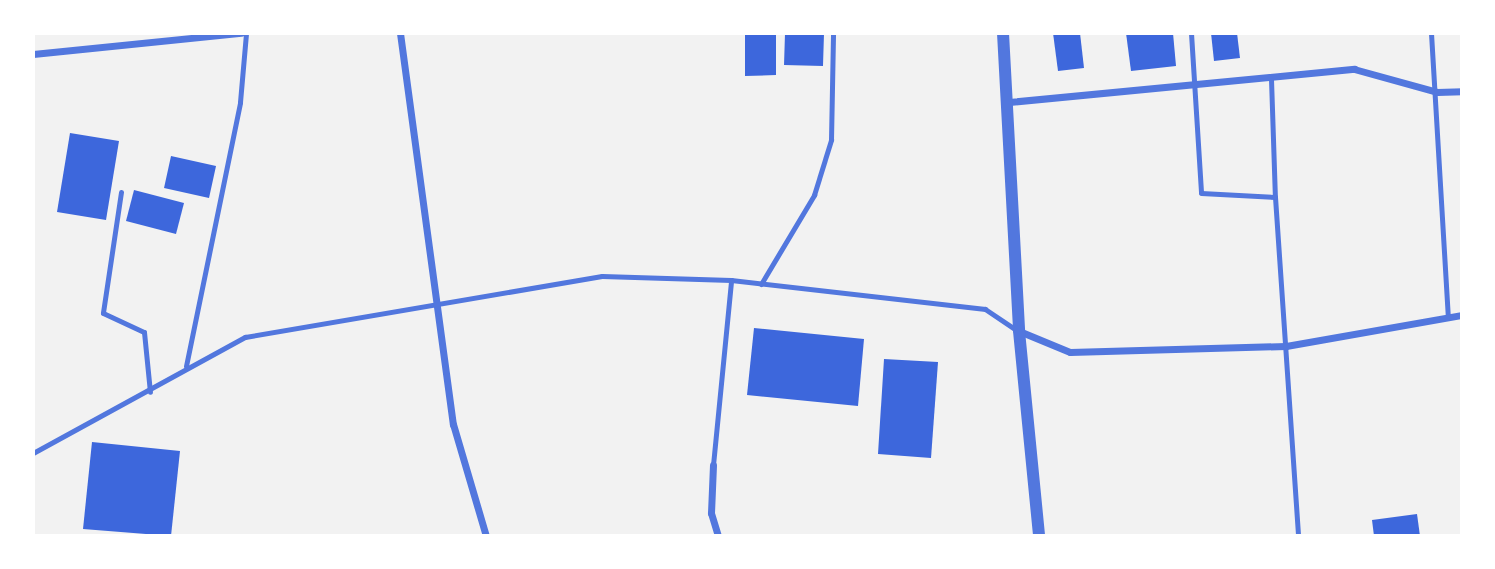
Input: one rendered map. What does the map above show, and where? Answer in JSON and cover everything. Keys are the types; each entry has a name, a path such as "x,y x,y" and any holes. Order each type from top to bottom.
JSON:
{"street":[{"path":"33,54 241,33"},
{"path":"400,33 453,424 486,536"},
{"path":"1003,33 1009,102 1019,331 1040,536"},
{"path":"1009,102 1354,69 1437,92 1462,91"},
{"path":"1019,331 1070,352 1286,346 1462,315"},
{"path":"713,465 711,513 718,536"}],"lane":[{"path":"186,366 240,102 246,33"},
{"path":"761,284 814,195 831,141 833,33"},
{"path":"1191,33 1201,193 1275,197"},
{"path":"1431,33 1437,92 1448,317"},
{"path":"1271,79 1275,197 1297,536"},
{"path":"121,191 103,313 144,332 150,392"},
{"path":"33,453 150,392 186,366 245,337 602,276 730,280 985,309 1019,331"},
{"path":"713,465 730,280"}],"building":[{"path":"745,33 776,33 776,75 745,76"},
{"path":"785,33 824,33 823,66 784,65"},
{"path":"1053,33 1080,33 1084,68 1058,71"},
{"path":"1126,33 1173,33 1176,66 1131,71"},
{"path":"1211,33 1237,33 1240,58 1214,61"},
{"path":"70,133 119,141 106,220 57,212"},
{"path":"171,156 216,166 209,198 164,188"},
{"path":"134,190 184,203 176,234 126,221"},
{"path":"754,328 864,339 858,406 747,395"},
{"path":"884,359 938,362 931,458 878,454"},
{"path":"92,442 180,451 171,536 83,529"},
{"path":"1417,514 1420,536 1374,536 1372,520"}]}
